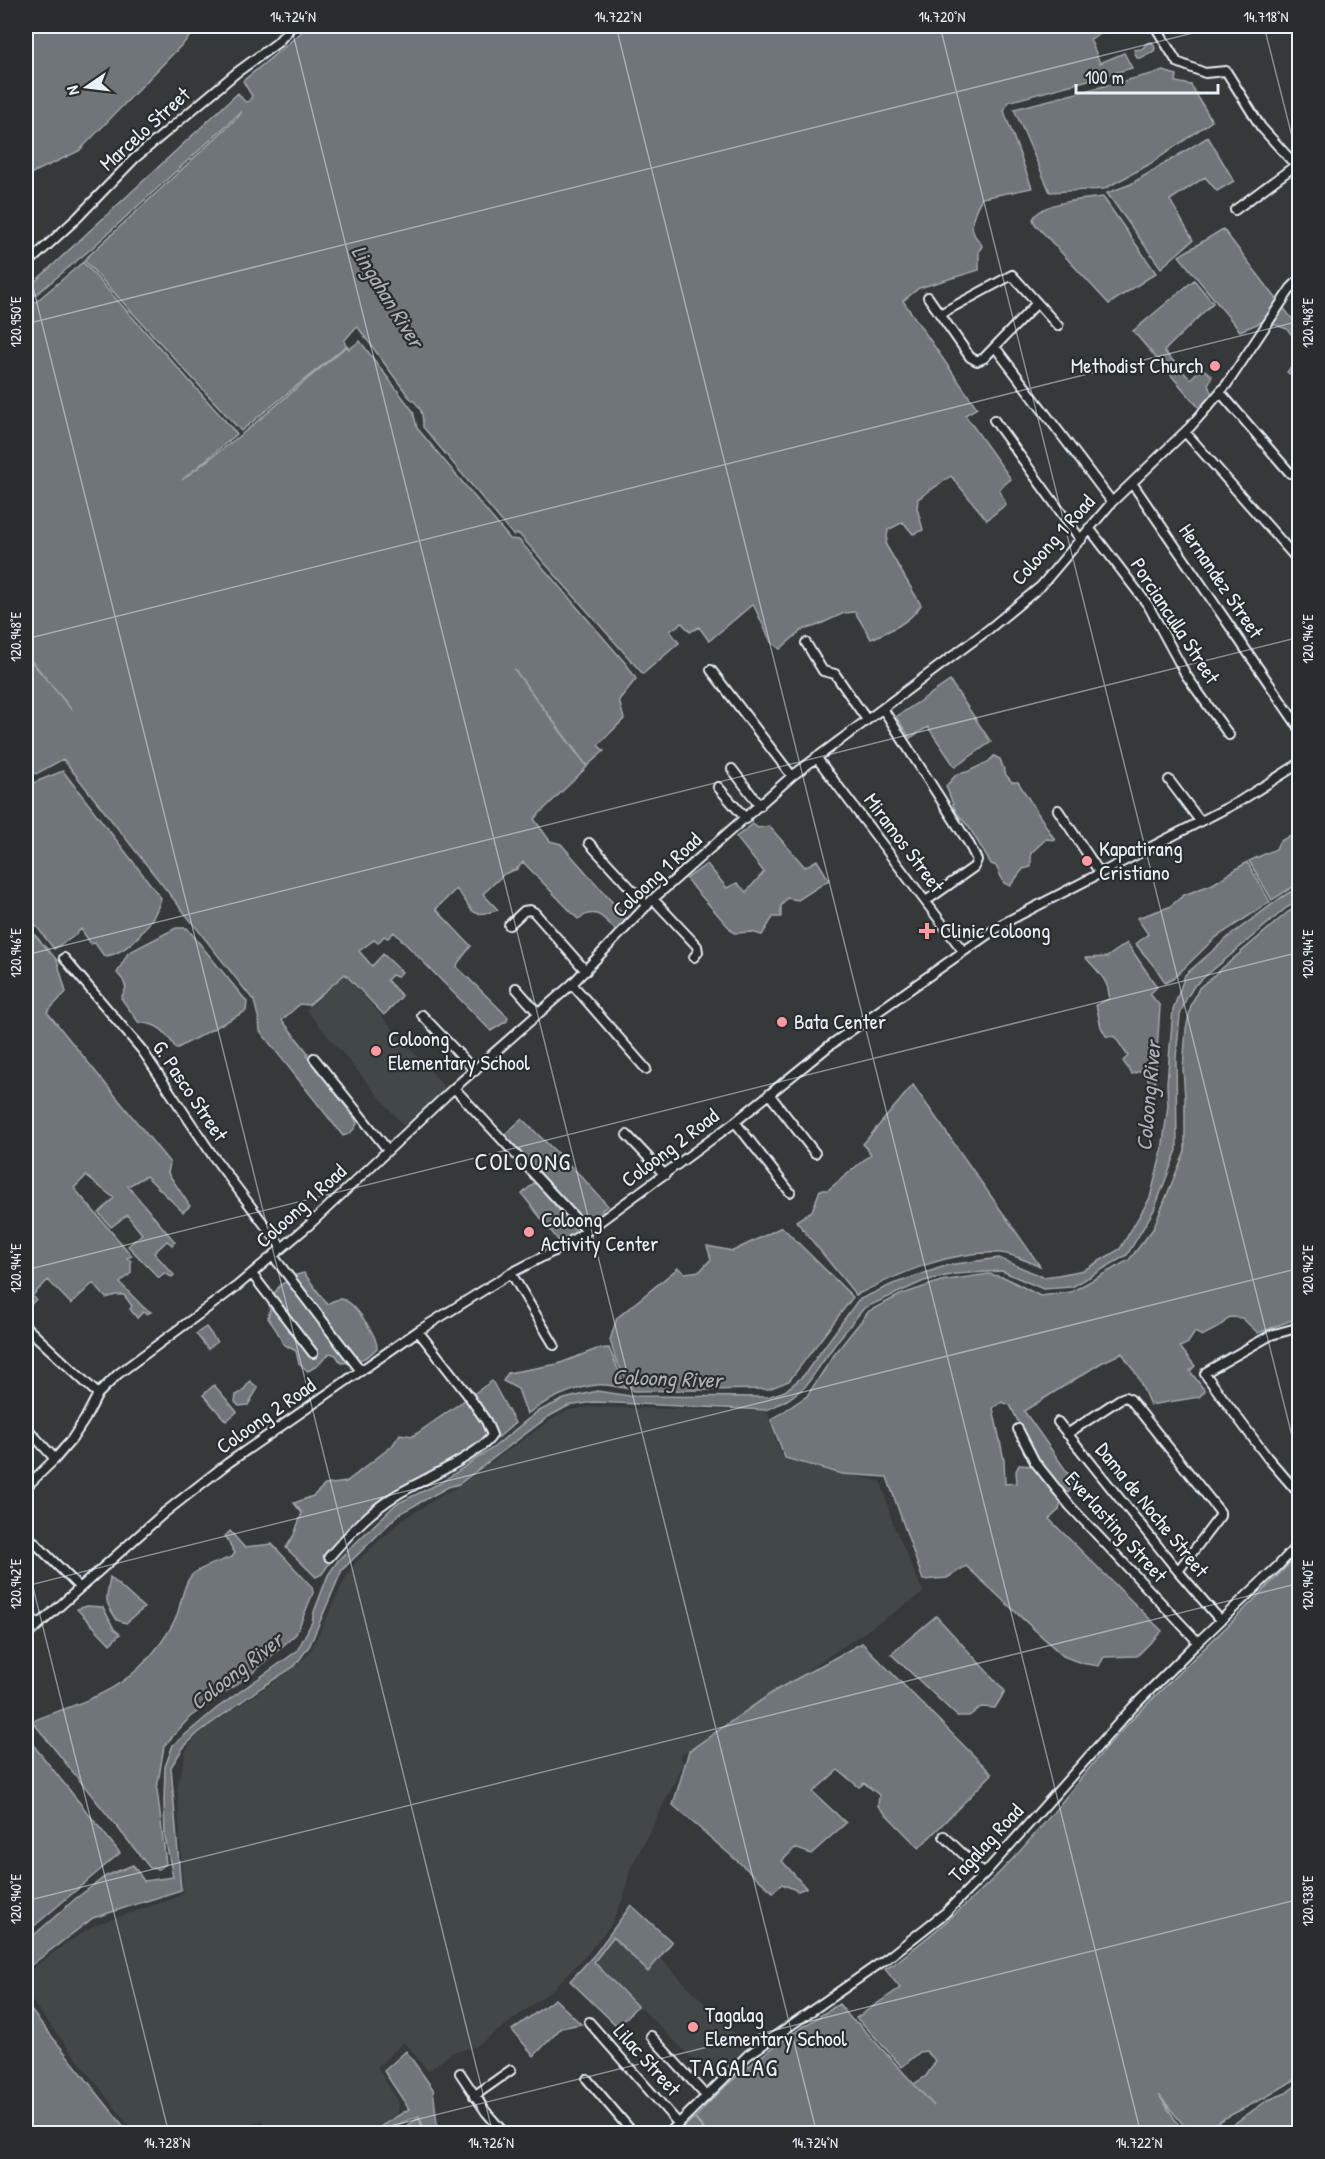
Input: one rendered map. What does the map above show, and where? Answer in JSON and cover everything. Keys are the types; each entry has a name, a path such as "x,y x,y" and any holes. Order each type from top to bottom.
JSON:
{"street":[{"name":"Marcelo Street","path":"26,265 77,218 134,159 236,73 277,43 292,26"},
{"path":"1155,26 1177,62 1205,73 1226,71 1261,127 1298,167 1235,210"},
{"path":"940,314 1012,275 1058,326"},
{"name":"Coloong 1 Road","path":"26,1485 55,1459 85,1419 98,1394 126,1367 273,1256 454,1088 586,971 653,899 816,757 989,629 1041,586 1112,502 1185,432 1220,392 1299,279"},
{"path":"928,297 973,360 980,361 1037,303"},
{"path":"995,347 1112,502"},
{"path":"1220,392 1290,472"},
{"path":"994,420 1081,540"},
{"path":"1185,432 1299,559"},
{"name":"Hernandez Street","path":"1132,483 1299,729"},
{"name":"Porcianculla Street","path":"1089,528 1148,605 1186,675 1229,735"},
{"path":"806,644 823,671 835,674 867,720"},
{"path":"711,670 792,777"},
{"path":"883,709 968,842 976,860 974,867 926,901"},
{"name":"Miramos Street","path":"816,757 963,951"},
{"name":"Coloong 2 Road","path":"26,1636 164,1514 219,1470 418,1331 512,1273 587,1231 735,1122 829,1046 963,951 1004,923 1240,801 1299,763"},
{"path":"732,769 760,806"},
{"path":"1169,780 1200,821"},
{"path":"718,787 746,819"},
{"path":"1058,810 1100,873"},
{"path":"589,843 646,906"},
{"path":"653,899 697,946 698,952 694,957"},
{"path":"508,925 524,911 530,910 586,971"},
{"name":"G. Pasco Street","path":"64,958 142,1050 213,1156 282,1248"},
{"path":"572,984 646,1069"},
{"path":"516,988 538,1013"},
{"path":"422,1015 475,1071"},
{"path":"314,1058 388,1150"},
{"path":"454,1088 587,1231"},
{"path":"769,1094 814,1153"},
{"path":"735,1122 790,1192"},
{"path":"627,1135 665,1175"},
{"path":"273,1256 361,1371"},
{"path":"512,1273 554,1345"},
{"path":"252,1274 312,1353"},
{"path":"26,1327 98,1394"},
{"path":"1299,1327 1271,1335 1205,1374 1267,1457 1299,1494"},
{"path":"329,1557 371,1514 397,1495 484,1445 492,1435 486,1421 468,1395 418,1331"},
{"path":"1067,1434 1125,1397 1130,1399 1220,1512 1220,1516 1178,1571"},
{"name":"Dama de Noche Street","path":"1058,1422 1220,1620"},
{"path":"26,1427 55,1459"},
{"name":"Everlasting Street","path":"1018,1429 1035,1462 1070,1506 1198,1642"},
{"path":"26,1534 80,1588"},
{"name":"Tagalag Road","path":"668,2133 748,2055 915,1938 945,1913 984,1874 1133,1707 1278,1566 1299,1542"},
{"path":"26,1612 38,1625"},
{"path":"944,1836 984,1874"},
{"name":"Lilac Street","path":"589,2022 678,2123"},
{"path":"651,2037 706,2096"},
{"path":"474,2096 510,2070"},
{"path":"460,2073 474,2096 505,2133"},
{"path":"587,2079 634,2133"}],"shaded area":[{"name":"Coloong Elementary School","path":"345,975 449,1092 407,1130 306,1010"},
{"path":"588,1407 767,1411 781,1455 785,1458 842,1474 881,1481 893,1524 923,1593 680,1756 684,1764 630,1870 624,1897 610,1926 553,1989 475,2047 453,2052 428,2071 404,2042 377,2067 399,2103 398,2113 374,2130 366,2134 271,2133 262,2120 235,2133 135,2133 26,1994 26,1973 97,1924 178,1897 183,1891 177,1787 186,1751 198,1734 297,1666 311,1650 347,1575 357,1561 403,1519 461,1484 552,1419 569,1410"},
{"name":"Tagalag Elementary School","path":"613,1936 648,1972 660,1958 748,2047 715,2081 594,1962"}],"water":[{"path":"26,26 200,26 79,151 26,176"},
{"name":"Lingahan River","path":"309,26 1102,26 1105,32 1090,39 1100,63 1124,53 1132,68 1008,102 1004,111 1032,188 982,198 972,225 974,234 982,246 979,251 979,270 919,288 903,301 977,408 965,415 1011,479 999,489 1006,504 987,520 951,476 918,499 917,508 923,530 913,534 903,522 888,530 886,545 921,605 905,622 885,633 871,639 855,612 844,613 802,630 780,649 771,642 753,604 709,641 699,627 690,632 682,623 670,631 679,643 643,674 519,534 513,535 423,427 419,407 409,397 357,326 344,341 346,346 241,431 84,260 242,111 92,248 26,303 26,290 238,93 245,102 249,101 252,96 243,81"},
{"path":"1152,42 1154,51 1137,58 1134,50 1142,49 1147,43"},
{"path":"1163,71 1177,75 1176,82 1191,85 1212,121 1150,164 1104,189 1050,192 1014,109"},
{"path":"1208,137 1234,181 1217,191 1205,177 1170,200 1193,240 1161,268 1107,193 1131,184"},
{"path":"1103,197 1156,273 1109,304 1035,224 1033,219 1045,208 1054,205"},
{"path":"1223,229 1299,328 1299,350 1297,341 1287,329 1264,321 1240,331 1179,256"},
{"path":"83,262 237,434 182,480 242,434 347,346 349,349 360,341 413,411 417,428 510,539 519,540 627,665 636,679 619,700 624,719 598,745 604,751 587,766 514,669 587,767 534,819 550,841 561,844 628,920 617,932 600,915 590,914 578,919 523,862 517,869 504,874 483,894 498,910 475,913 456,889 436,909 471,946 457,967 508,1017 507,1021 491,1031 394,932 388,938 384,936 378,943 374,940 359,951 372,966 383,954 402,972 397,977 392,975 387,980 402,996 384,1015 345,974 309,1005 300,1004 282,1020 354,1117 357,1124 352,1132 343,1136 260,1031 254,1001 63,759 36,774 26,769 26,655 72,710 26,654 26,310"},
{"path":"1194,280 1213,303 1164,351 1190,379 1202,368 1212,376 1208,385 1213,397 1201,410 1133,331"},
{"path":"1299,358 1299,380 1287,372"},
{"path":"950,681 991,742 955,767 928,727 910,738 896,717"},
{"path":"994,756 1000,759 1006,775 1012,782 1018,782 1055,840 1046,839 1031,853 1031,867 1023,869 1010,886 1004,883 996,866 991,864 969,827 956,812 946,786 957,774 988,762"},
{"path":"63,771 161,898 153,916 140,935 122,950 113,954 104,956 95,943 91,944 81,929 54,949 26,913 26,779 33,783"},
{"path":"753,824 758,828 769,826 805,867 817,860 829,880 798,900 787,898 781,906 781,917 773,917 762,935 752,932 734,933 686,879 707,864 727,888 737,883 746,892 764,872 736,837"},
{"path":"1299,830 1299,883 1272,900 1249,861 1276,849 1279,842"},
{"path":"1247,862 1270,902 1215,938 1173,979 1165,983 1136,944 1148,934 1137,918 1169,907 1184,895 1213,884"},
{"path":"1299,887 1299,901 1286,908 1194,986 1186,999 1180,1015 1176,1058 1177,1150 1154,1210 1127,1255 1072,1287 1043,1289 1002,1271 955,1274 924,1281 864,1308 805,1387 787,1400 767,1410 594,1402 568,1406 548,1417 459,1484 448,1487 399,1514 342,1570 310,1645 295,1666 198,1733 183,1748 171,1767 181,1890 93,1918 26,1969 26,1942 75,1899 106,1876 133,1865 144,1881 173,1877 165,1837 164,1803 165,1767 173,1745 217,1708 297,1651 312,1622 328,1575 339,1559 396,1504 440,1483 494,1447 537,1412 564,1399 597,1391 630,1396 768,1397 785,1391 804,1375 858,1300 893,1284 948,1265 999,1258 1043,1277 1058,1275 1084,1270 1120,1249 1150,1198 1162,1151 1168,1105 1167,1084 1173,1010 1185,975 1232,934"},
{"path":"1299,906 1299,1320 1292,1320 1258,1333 1242,1318 1230,1317 1219,1327 1202,1336 1195,1332 1188,1343 1180,1347 1195,1366 1190,1371 1205,1391 1199,1397 1150,1405 1137,1375 1122,1353 1101,1363 1024,1411 1077,1486 1064,1495 1032,1450 1010,1405 1002,1402 993,1408 1004,1460 1005,1484 1017,1483 1016,1471 1019,1465 1034,1466 1061,1503 1059,1510 1049,1519 1162,1631 1137,1656 1104,1657 1099,1666 1081,1663 1063,1656 966,1566 947,1578 923,1580 887,1477 842,1474 785,1458 771,1420 807,1396 834,1355 869,1311 900,1295 941,1281 989,1274 1006,1278 1040,1296 1071,1292 1129,1260 1153,1229 1185,1151 1183,1069 1186,1029 1191,1006 1199,988 1288,912"},
{"path":"26,925 57,960 66,992 47,1012 170,1163 168,1173 190,1206 183,1212 146,1176 128,1186 175,1242 172,1245 167,1241 154,1253 174,1275 172,1277 164,1273 159,1278 128,1246 142,1234 127,1215 111,1227 99,1213 114,1198 86,1176 74,1188 132,1256 127,1258 131,1261 131,1273 120,1283 144,1308 151,1312 147,1314 143,1312 137,1318 124,1295 106,1298 93,1283 71,1304 48,1280 32,1296 36,1299 26,1310"},
{"path":"176,928 187,928 247,1002 246,1011 176,1049 169,1038 157,1027 152,1024 139,1023 121,998 126,988 117,973 128,953"},
{"path":"1127,943 1157,987 1150,994 1160,1006 1154,1097 1147,1076 1140,1071 1132,1074 1123,1061 1128,1056 1115,1037 1106,1036 1101,1027 1096,1005 1109,999 1109,993 1102,977 1086,958 1107,957"},
{"path":"913,1085 1040,1266 1001,1253 963,1255 908,1271 856,1295 796,1221 812,1211 820,1190 828,1190 871,1154 863,1144"},
{"path":"522,1119 581,1176 608,1206 602,1210 606,1215 591,1227 504,1135"},
{"path":"535,1182 578,1233 562,1245 522,1194"},
{"name":"Coloong River","path":"782,1227 853,1297 789,1381 769,1389 633,1391 616,1360 610,1340 617,1318 678,1268 685,1273 700,1271 711,1259 707,1246 733,1251"},
{"path":"304,1273 327,1304 341,1299 352,1305 369,1327 376,1342 377,1348 373,1352 361,1360 341,1363 336,1355 330,1353 317,1366 308,1371 299,1364 296,1351 283,1344 268,1318 272,1297 280,1285 286,1282 288,1277"},
{"path":"206,1327 217,1342 208,1349 196,1334"},
{"path":"609,1348 626,1388 600,1385 578,1389 551,1399 527,1414 518,1389 503,1381 508,1373 558,1364 597,1349"},
{"path":"250,1381 258,1388 248,1405 239,1406 235,1402 236,1395 242,1392"},
{"path":"492,1381 515,1423 499,1437 440,1477 394,1499 340,1548 322,1574 316,1577 286,1548 294,1535 302,1513 294,1503 313,1496 325,1485 346,1482 392,1446 400,1434 413,1436"},
{"path":"214,1385 237,1412 226,1421 203,1395"},
{"name":"Coloong River","path":"230,1531 244,1547 272,1544 312,1587 313,1593 296,1634 250,1675 190,1717 164,1746 157,1789 166,1864 159,1869 150,1868 32,1721 102,1693 128,1678 139,1668 170,1629 191,1576 232,1557 235,1553 225,1536"},
{"path":"1299,1553 1299,2077 1201,2133 1190,2133 1159,2095 1184,2133 707,2133 695,2118 727,2085 762,2055 839,2004 934,2106 914,2084 926,2076 936,2061 926,2051 920,2052 902,2067 856,2018 900,1988 885,1969 947,1921 1013,1859 1122,1730"},
{"path":"110,1577 144,1608 126,1623 117,1620 107,1603"},
{"path":"87,1606 103,1607 114,1629 120,1634 110,1644 77,1609"},
{"path":"936,1616 1005,1691 995,1708 981,1707 969,1716 957,1716 891,1654"},
{"path":"862,1643 992,1774 919,1848 878,1806 879,1795 864,1783 859,1787 838,1770 813,1792 846,1823 811,1854 795,1848 782,1861 806,1888 798,1891 782,1884 773,1892 673,1805 689,1751 776,1690"},
{"path":"26,1736 120,1853 26,1933"},
{"path":"631,1905 672,1942 648,1972 613,1937 594,1962 637,2006 618,2027 570,1981 595,1954"},
{"path":"555,1999 581,2024 561,2028 534,2056 512,2030"},
{"path":"26,2004 129,2133 26,2133"},
{"path":"406,2051 433,2089 438,2133 426,2133 419,2116 376,2133 370,2133 409,2109 384,2071"},
{"path":"1299,2083 1299,2133 1221,2133 1268,2100 1286,2093"},
{"path":"419,2118 424,2133 396,2133"},
{"path":"694,2118 706,2133 678,2133 679,2132"}],"place":[{"name":"Methodist Church","path":"1215,366"},
{"name":"Kapatirang Cristiano","path":"1087,861"},
{"name":"Clinic Coloong","path":"927,931"},
{"name":"Bata Center","path":"782,1022"},
{"name":"Coloong Elementary School","path":"376,1051"},
{"name":"Coloong Activity Center","path":"529,1232"},
{"name":"Tagalag Elementary School","path":"693,2027"}],"district":[{"name":"COLOONG","path":"523,1162"},
{"name":"TAGALAG","path":"734,2068"}]}
